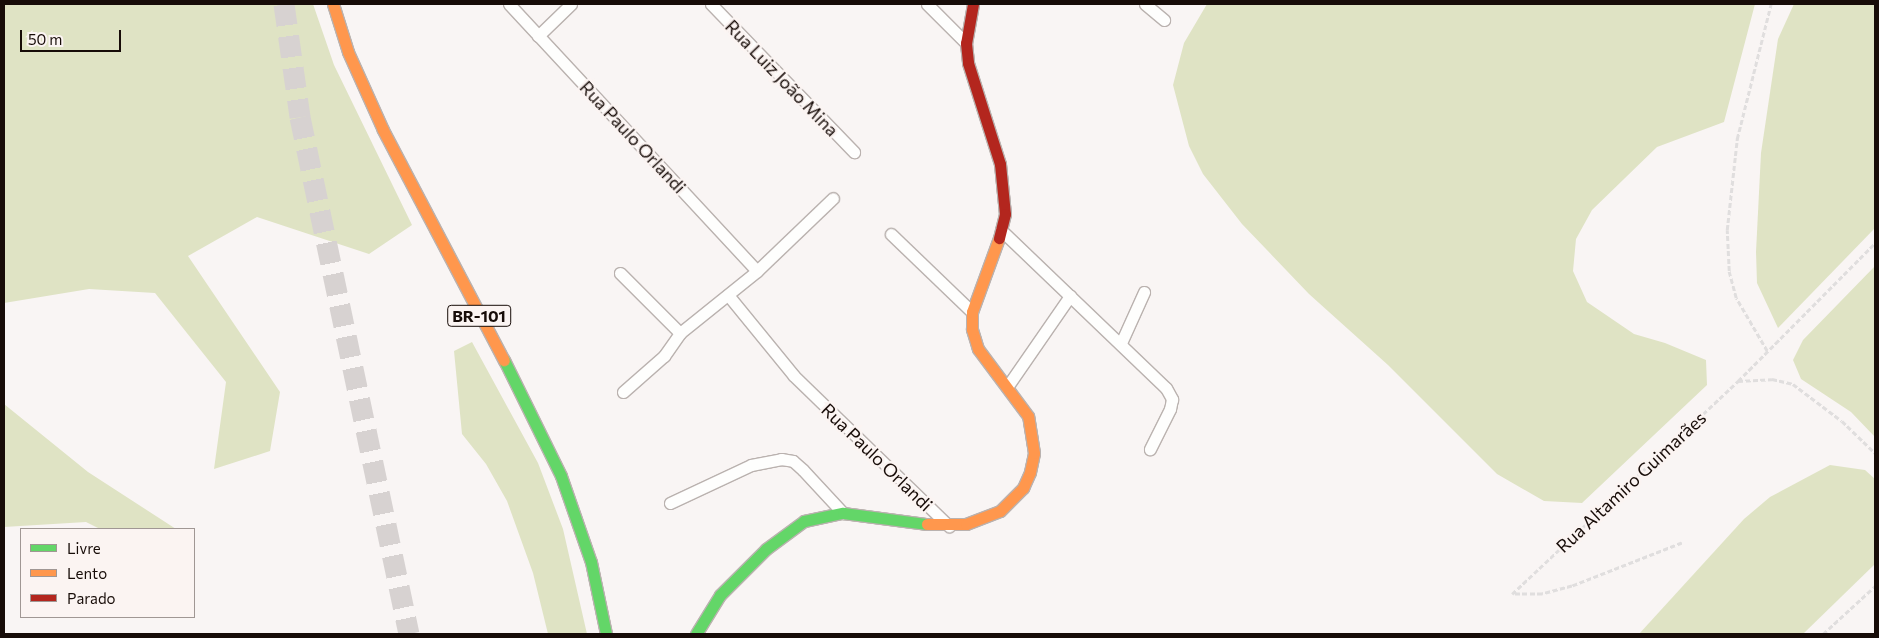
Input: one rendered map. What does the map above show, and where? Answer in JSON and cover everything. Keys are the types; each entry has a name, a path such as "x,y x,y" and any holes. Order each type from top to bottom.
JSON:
{"main road":[{"name":"BR-101","path":"333,4 348,52 383,130 527,403 561,476 591,562 606,634"},
{"path":"696,634 720,595 786,532 804,521 843,514 949,526 966,524 1000,511 1023,488 1030,472 1034,453 1028,416 978,349 972,329 972,312 1001,230 1005,188 1000,164 970,72 966,43 973,4"}],"street":[{"name":"Rua Paulo Orlandi","path":"509,4 757,271"},
{"path":"538,36 571,4"},
{"name":"Rua Luiz João Mina","path":"711,4 854,152"},
{"path":"927,4 966,43"},
{"path":"1145,4 1164,20"},
{"path":"623,392 664,356 680,333 757,271 833,198"},
{"path":"1001,230 1122,343 1158,379 1172,399 1170,409 1150,449"},
{"path":"890,234 972,312"},
{"path":"620,273 680,333"},
{"path":"1122,343 1144,292"},
{"name":"Rua Paulo Orlandi","path":"728,295 794,376 949,526"},
{"path":"1007,387 1070,296"},
{"path":"670,503 751,465 781,459 793,461 843,514"}],"path":[{"path":"1767,351 1736,298 1729,271 1727,230 1737,139 1771,4"},
{"name":"Rua Altamiro Guimarães","path":"1682,543 1572,586 1542,594 1512,594 1738,381 1875,243"},
{"path":"1738,381 1772,379 1793,384 1842,421 1875,453"},
{"path":"1823,634 1875,586"}],"green space":[{"path":"4,4 313,4 334,65 412,225 369,254 257,217 188,256 280,392 270,451 214,469 226,382 155,293 89,289 4,303"},
{"path":"1207,4 1755,4 1724,122 1657,147 1592,210 1576,239 1573,271 1587,302 1634,334 1665,343 1706,360 1707,385 1582,503 1544,501 1497,474 1388,365 1309,294 1242,224 1203,174 1189,146 1173,85 1184,43"},
{"path":"1794,4 1875,4 1875,228 1778,328 1757,283 1756,252 1761,153 1778,39"},
{"path":"1875,266 1875,437 1851,412 1801,379 1793,360 1803,340"},
{"path":"472,342 538,463 563,529 587,634 548,634 533,573 507,501 486,464 462,434 454,351"},
{"path":"4,404 88,472 174,528 98,528 86,522 4,527"},
{"path":"1830,465 1865,470 1875,479 1875,564 1803,634 1639,634 1744,519 1770,497"}],"tunnel":[{"path":"284,4 300,117 409,634"}],"traffic: fast":[{"path":"504,360 561,476 591,562 606,634"},
{"path":"696,634 720,595 766,549 804,521 843,513 927,524"}],"traffic: slow":[{"path":"333,4 348,52 383,130 504,360"},
{"path":"927,524 966,524 1000,511 1023,488 1030,472 1034,453 1028,416 978,349 972,329 972,312 999,238"}],"traffic: jam":[{"path":"973,4 966,43 968,63 1000,164 1005,214 999,238"}]}
